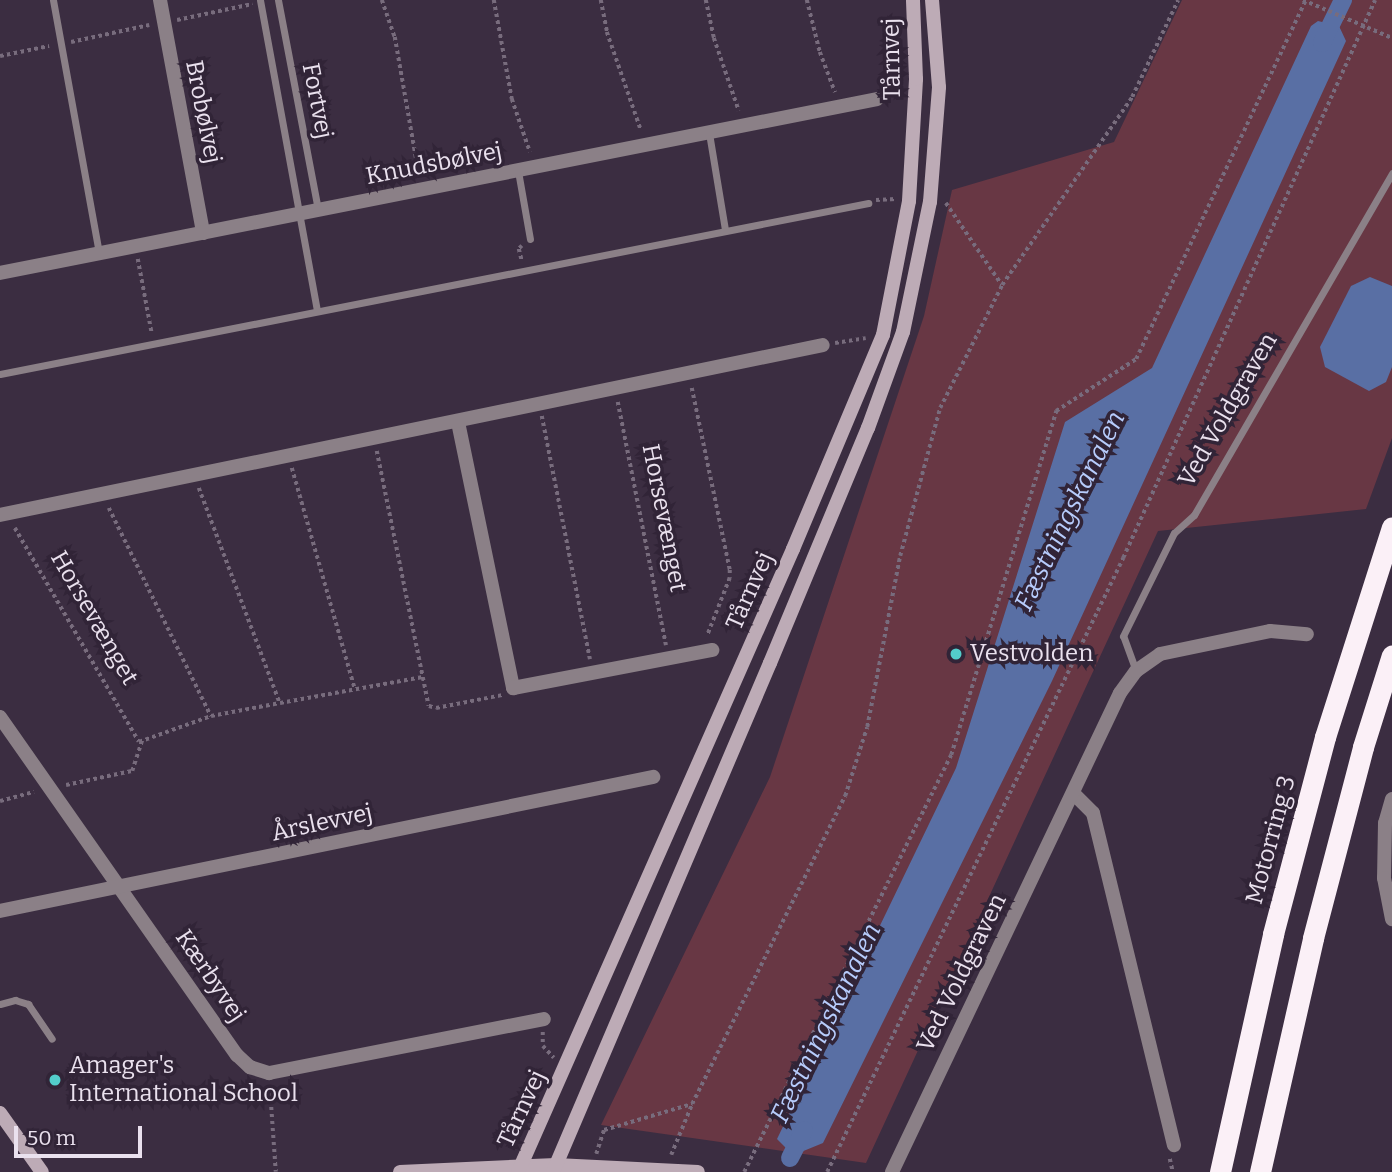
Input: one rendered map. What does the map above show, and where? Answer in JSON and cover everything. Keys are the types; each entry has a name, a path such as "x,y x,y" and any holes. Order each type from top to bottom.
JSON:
{"highway":[{"name":"Motorring 3","path":"1220,1172 1273,934 1322,750 1392,527"},
{"path":"1259,1172 1313,938 1363,747 1392,655"}],"street":[{"name":"Brobølvej","path":"160,0 203,233"},
{"name":"Tårnvej","path":"519,1169 566,1069 793,549 883,335 909,201 916,79 913,0"},
{"name":"Tårnvej","path":"554,1168 709,809 868,428 903,332 930,202 939,87 932,0"},
{"name":"Knudsbølvej","path":"0,273 877,99"},
{"path":"4,514 823,345"},
{"path":"458,422 513,688 707,651"},
{"name":"Ved Voldgraven","path":"892,1172 1120,693 1136,671 1160,654 1270,631 1307,634"},
{"name":"Kærbyvej","path":"0,717 237,1055 250,1067 269,1073"},
{"name":"Årslevvej","path":"0,911 653,777"},
{"path":"1073,793 1093,813 1174,1145"},
{"path":"1392,799 1385,823 1384,878 1392,919"},
{"path":"269,1073 544,1019"},
{"path":"0,1114 42,1172"},
{"path":"400,1172 592,1166 698,1172"}],"lane":[{"path":"53,0 99,253"},
{"name":"Fortvej","path":"278,0 318,210"},
{"path":"260,1 317,311"},
{"path":"709,133 725,230"},
{"path":"518,171 530,239"},
{"name":"Ved Voldgraven","path":"1136,671 1123,636 1171,541 1194,515 1392,173"},
{"path":"0,374 868,203"},
{"path":"0,1004 15,1000 28,1004 52,1039"}],"path":[{"path":"382,0 395,37 422,190"},
{"path":"494,0 512,99 535,168"},
{"path":"601,0 607,32 638,116 645,146"},
{"path":"706,0 713,38 734,91 743,127"},
{"path":"807,0 820,52 841,107"},
{"path":"665,1170 692,1104 845,796 867,727 900,556 940,408 1002,285 1132,97 1178,0"},
{"path":"744,1172 951,754 1056,411 1136,359 1305,0 1392,38"},
{"path":"827,1172 1123,558 1361,25 1375,0"},
{"path":"0,56 260,1"},
{"path":"877,99 891,82 916,79"},
{"path":"930,202 947,203 1002,285"},
{"path":"524,270 519,249 530,239"},
{"path":"136,246 154,343"},
{"path":"823,345 883,335"},
{"path":"689,372 730,570 730,578 707,651"},
{"name":"Horsevænget","path":"615,386 668,659"},
{"path":"539,404 593,673"},
{"path":"375,439 429,706 436,708 512,693 513,688"},
{"path":"288,456 355,689"},
{"path":"194,476 280,703"},
{"path":"103,495 211,716"},
{"name":"Horsevænget","path":"4,514 139,742 142,741"},
{"path":"0,801 132,771 142,741 211,716 423,677"},
{"path":"544,1019 542,1046 566,1069"},
{"path":"269,1073 276,1172"},
{"path":"592,1166 604,1130 692,1104"}],"shaded area":[{"name":"Vestvolden","path":"1182,0 1392,0 1392,438 1366,509 1158,531 866,1163 601,1125 770,777 924,316 952,190 1114,142"}],"water":[{"path":"1318,21 1339,26 1346,41 1052,681 823,1143 801,1152 787,1149 777,1139 956,768 1065,422 1152,368 1311,26"},
{"path":"1370,277 1392,286 1392,367 1386,382 1369,391 1325,367 1320,347 1351,286"}],"waterway":[{"name":"Fæstningskanalen","path":"1322,43 1343,0"},
{"name":"Fæstningskanalen","path":"790,1158 804,1130"}],"place":[{"name":"Vestvolden","path":"956,654"},
{"name":"Amager's International School","path":"55,1080"}]}
